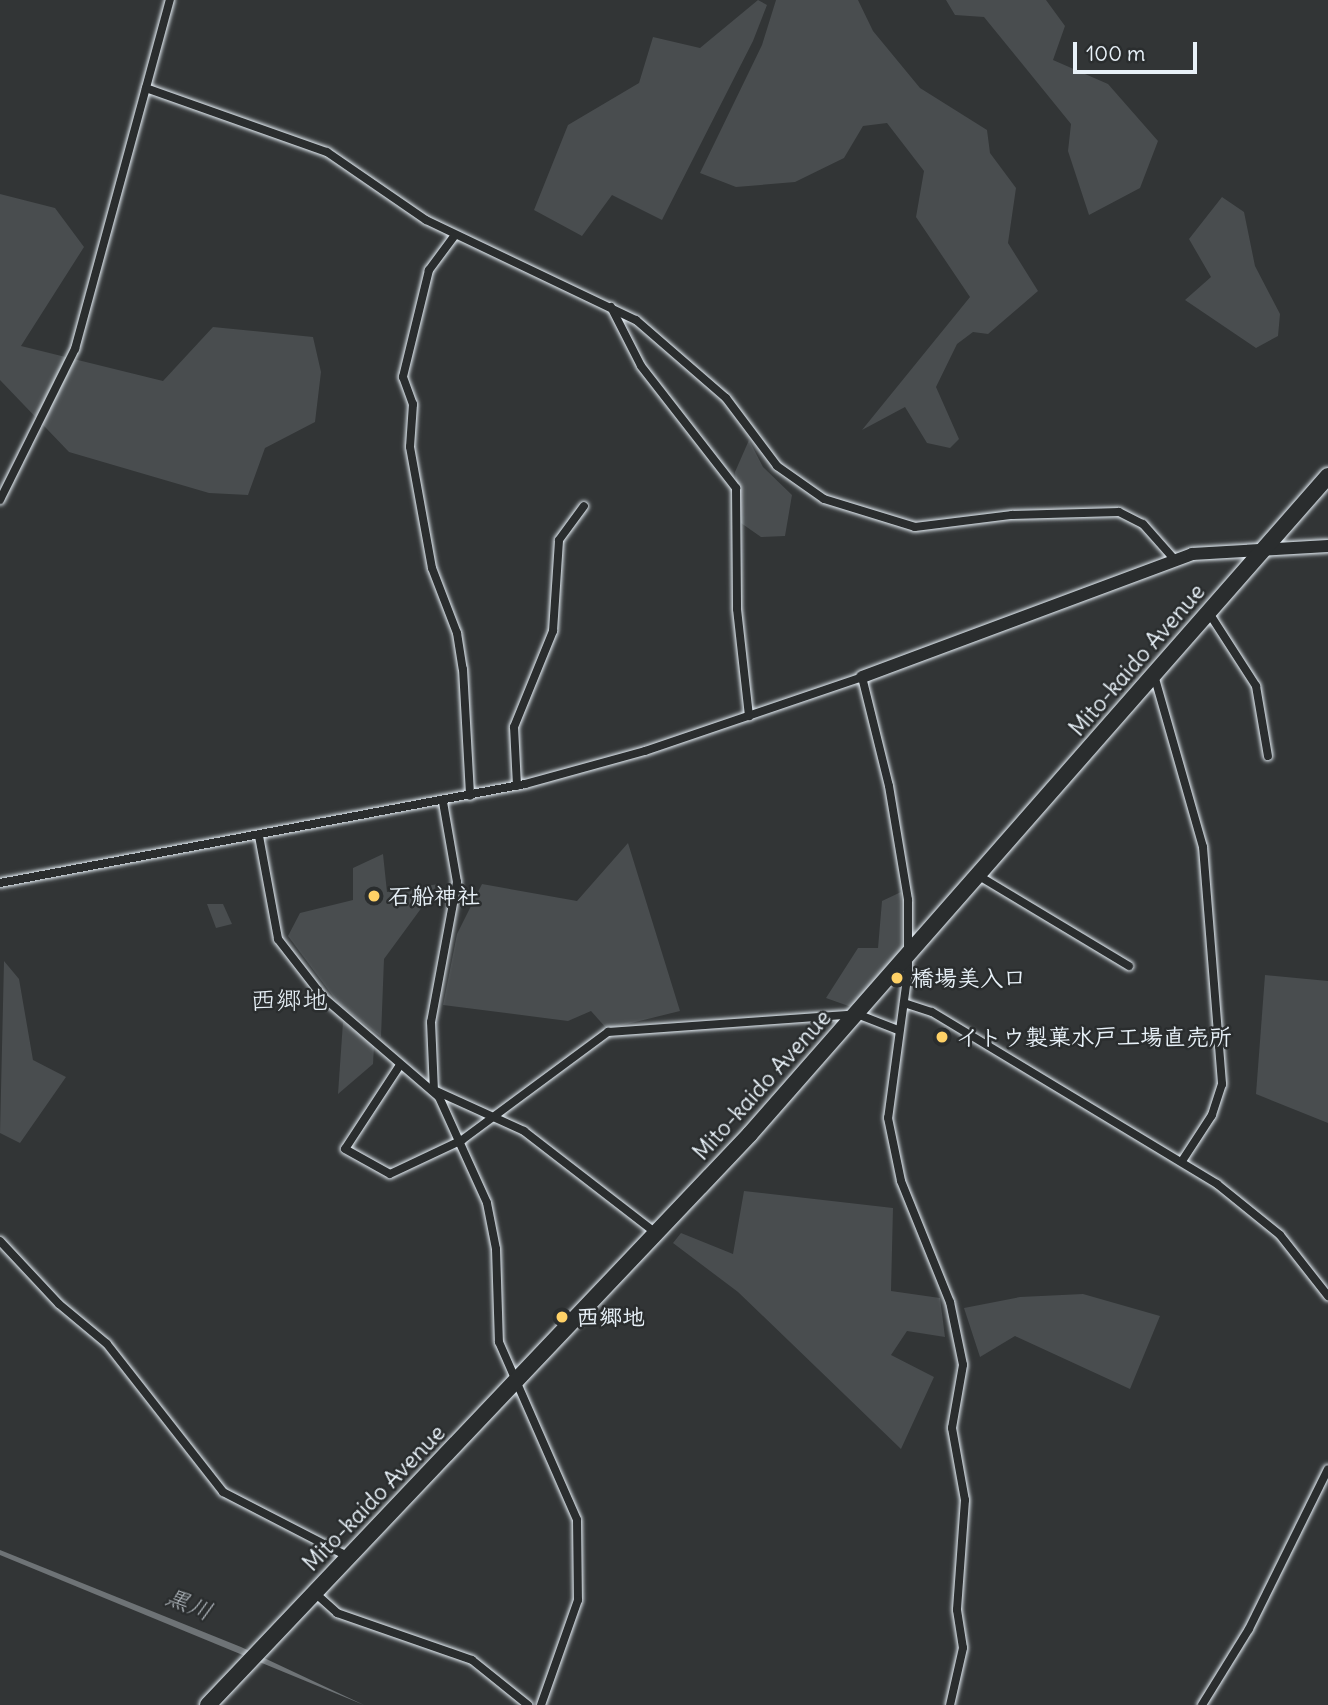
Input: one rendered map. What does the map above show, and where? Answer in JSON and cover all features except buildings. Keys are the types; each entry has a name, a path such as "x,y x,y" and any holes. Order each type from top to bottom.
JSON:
{"highway":[{"name":"Mito-kaido Avenue","path":"208,1705 657,1234 857,1014 1328,476"}],"street":[{"path":"0,500 75,349 170,0"},
{"path":"146,88 327,152 455,235 636,320 710,383 777,466 824,499 915,527 1013,515 1119,512 1143,524 1175,560"},
{"path":"455,235 429,270 403,377 414,404 410,447 432,568 457,633 463,669 470,796"},
{"path":"611,307 641,366 736,488 738,635 749,716"},
{"path":"517,786 514,727 553,631 559,540 584,506"},
{"path":"0,883 517,786 749,716 862,677 1175,560 1206,551 1328,546"},
{"path":"1209,613 1256,686 1268,756"},
{"path":"1154,675 1203,847 1221,1071 1218,1102 1182,1161"},
{"path":"862,677 903,861 909,954 888,1118 901,1181 950,1302 963,1365 952,1428 965,1500 957,1610 963,1648 950,1705"},
{"path":"443,802 457,882 430,1021 434,1090 462,1140 487,1203 496,1249 497,1332 577,1520 578,1600 541,1705"},
{"path":"259,836 272,931 324,998 400,1065 434,1090 495,1118 596,1180 657,1234"},
{"path":"979,876 1129,966"},
{"path":"904,1003 932,1012 1182,1161 1280,1235 1328,1296"},
{"path":"400,1065 345,1149 390,1174 462,1140 608,1032 857,1014 898,1030"},
{"path":"0,1241 59,1304 107,1344 223,1492 349,1557"},
{"path":"1202,1705 1249,1629 1328,1469"},
{"path":"315,1592 337,1613 472,1660 528,1705"}],"shaded area":[{"path":"758,0 767,5 753,41 662,220 612,195 582,236 534,210 568,125 639,83 653,37 700,48"},
{"path":"776,0 858,0 873,31 920,88 987,130 990,153 1016,188 1008,243 1038,291 988,334 973,332 957,344 936,387 959,439 950,448 927,443 905,407 862,430 970,297 916,217 924,171 887,123 863,126 844,158 795,182 736,187 700,173 762,45"},
{"path":"946,0 1046,0 1065,26 1053,60 1108,84 1158,141 1140,188 1089,215 1068,151 1071,124 984,17 955,15"},
{"path":"0,194 55,208 84,247 21,346 163,381 213,327 313,337 321,372 315,422 265,448 248,495 209,493 69,452 0,380"},
{"path":"1222,197 1244,212 1255,266 1280,314 1278,336 1256,348 1185,300 1211,277 1189,239"},
{"path":"749,440 763,467 792,495 785,536 761,537 741,523 735,472"},
{"path":"628,843 680,1011 607,1029 591,1011 568,1021 443,1005 457,934 482,884 577,901"},
{"path":"383,854 387,892 439,884 384,959 381,1037 338,1003 288,936 300,913 353,900 353,868"},
{"path":"901,892 902,948 854,1008 826,998 858,948 878,948 882,901"},
{"path":"207,904 223,904 232,924 216,928"},
{"path":"4,961 19,979 33,1060 66,1077 20,1143 0,1133"},
{"path":"1265,975 1328,981 1328,1123 1256,1094"},
{"path":"343,1022 374,1046 373,1064 338,1094"},
{"path":"744,1191 893,1208 891,1291 940,1298 945,1337 907,1331 891,1355 934,1377 901,1449 738,1292 673,1243 681,1233 733,1254"},
{"path":"1083,1294 1160,1316 1130,1389 1015,1336 980,1357 964,1308 1020,1297"},
{"path":"0,1550 241,1647 364,1705 0,1555"}],"place":[{"name":"石船神社","path":"374,896"},
{"name":"橋場美入口","path":"897,978"},
{"name":"イトウ製菓水戸工場直売所","path":"942,1037"},
{"name":"西郷地","path":"562,1317"}],"district":[{"name":"西郷地","path":"289,1000"}],"water label":[{"name":"黒川","path":"189,1604"}]}
